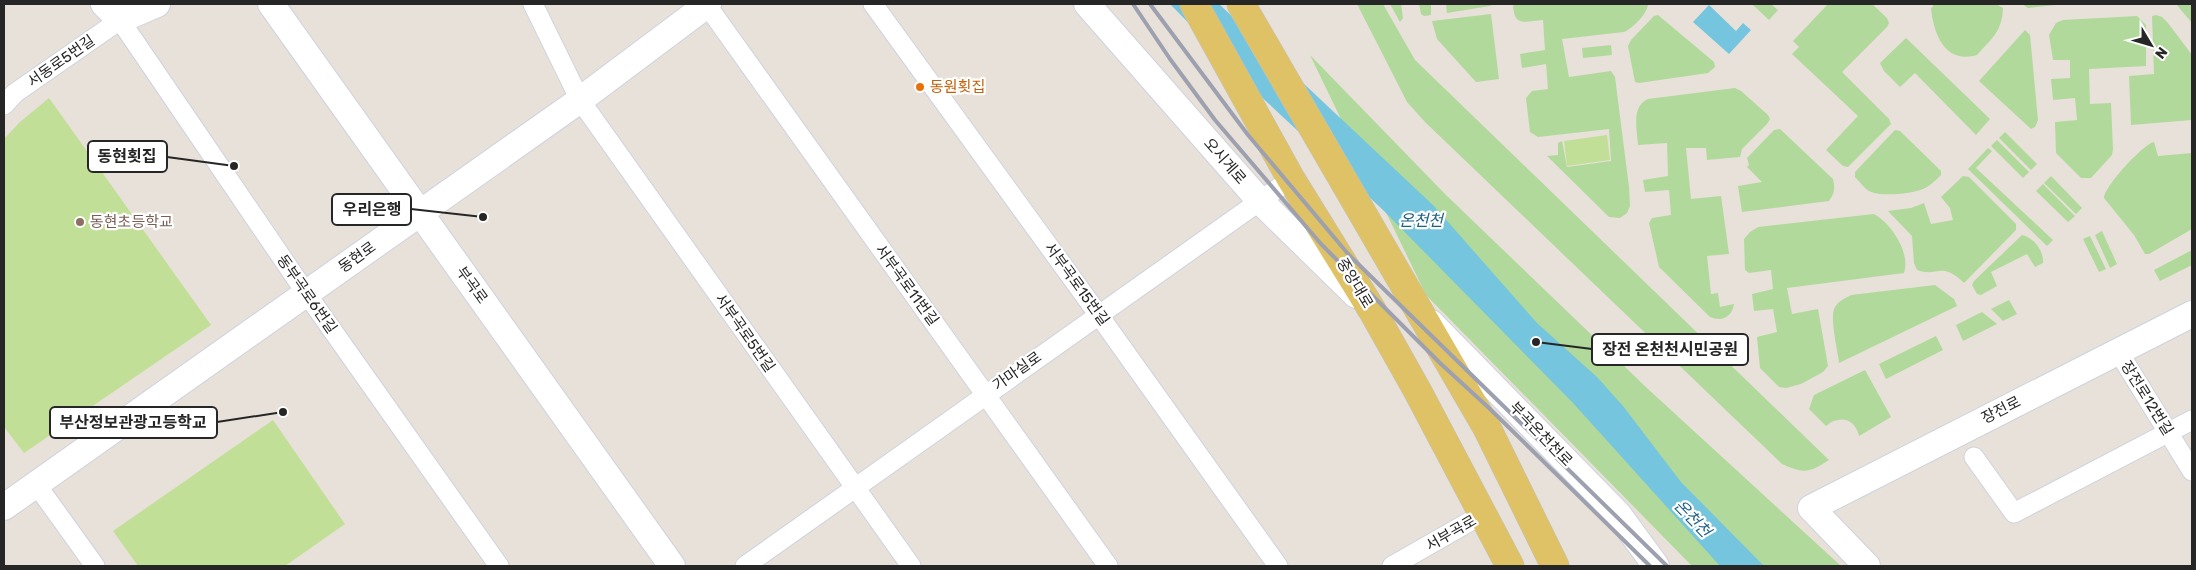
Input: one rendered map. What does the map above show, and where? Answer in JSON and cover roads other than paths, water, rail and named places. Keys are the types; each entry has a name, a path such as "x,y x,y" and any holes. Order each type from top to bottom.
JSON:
{"main road":[{"name":"중앙대로","path":"1194,4 1291,179 1372,310 1510,566"},
{"path":"1241,4 1488,428 1555,566"}],"street":[{"path":"113,9 157,4"},
{"name":"부곡로","path":"272,4 672,566"},
{"name":"서부곡로5번길","path":"532,4 580,100 911,566"},
{"name":"동현로","path":"4,507 580,100 707,4"},
{"name":"서부곡로11번길","path":"707,4 1108,566"},
{"name":"서부곡로15번길","path":"873,4 1278,566"},
{"name":"오시게로","path":"1087,4 1260,200 1372,310"},
{"name":"서동로5번길","path":"4,105 15,93 113,9"},
{"name":"동부곡로6번길","path":"113,9 306,293 499,566"},
{"name":"가마실로","path":"745,566 984,394 1291,179"},
{"name":"부곡온천천로","path":"1418,309 1618,514 1656,566"},
{"name":"장전로","path":"1867,566 1812,508 2192,314"},
{"name":"장전로12번길","path":"2118,351 2192,471"},
{"path":"1974,457 2014,513 2192,420"},
{"path":"36,484 95,566"},
{"name":"서부곡로","path":"1392,566 1483,514"}],"water":[{"name":"온천천","path":"1170,4 1219,4 1434,206 1537,323 1597,377 1623,406 1681,482 1764,566 1720,566 1573,403 1383,210 1254,90"},
{"path":"1709,5 1736,31 1743,23 1751,30 1729,54 1693,22"}],"railway":[{"path":"1133,4 1170,59 1215,120 1321,244 1441,364 1489,408 1650,566"},
{"path":"1150,4 1248,135 1349,255 1667,566"}],"place":[{"name":"동원횟집","path":"920,87"},
{"name":"동현횟집","path":"234,166"},
{"name":"우리은행","path":"483,217"},
{"name":"동현초등학교","path":"80,222"},
{"name":"장전 온천천시민공원","path":"1536,342"},
{"name":"부산정보관광고등학교","path":"283,412"}]}
